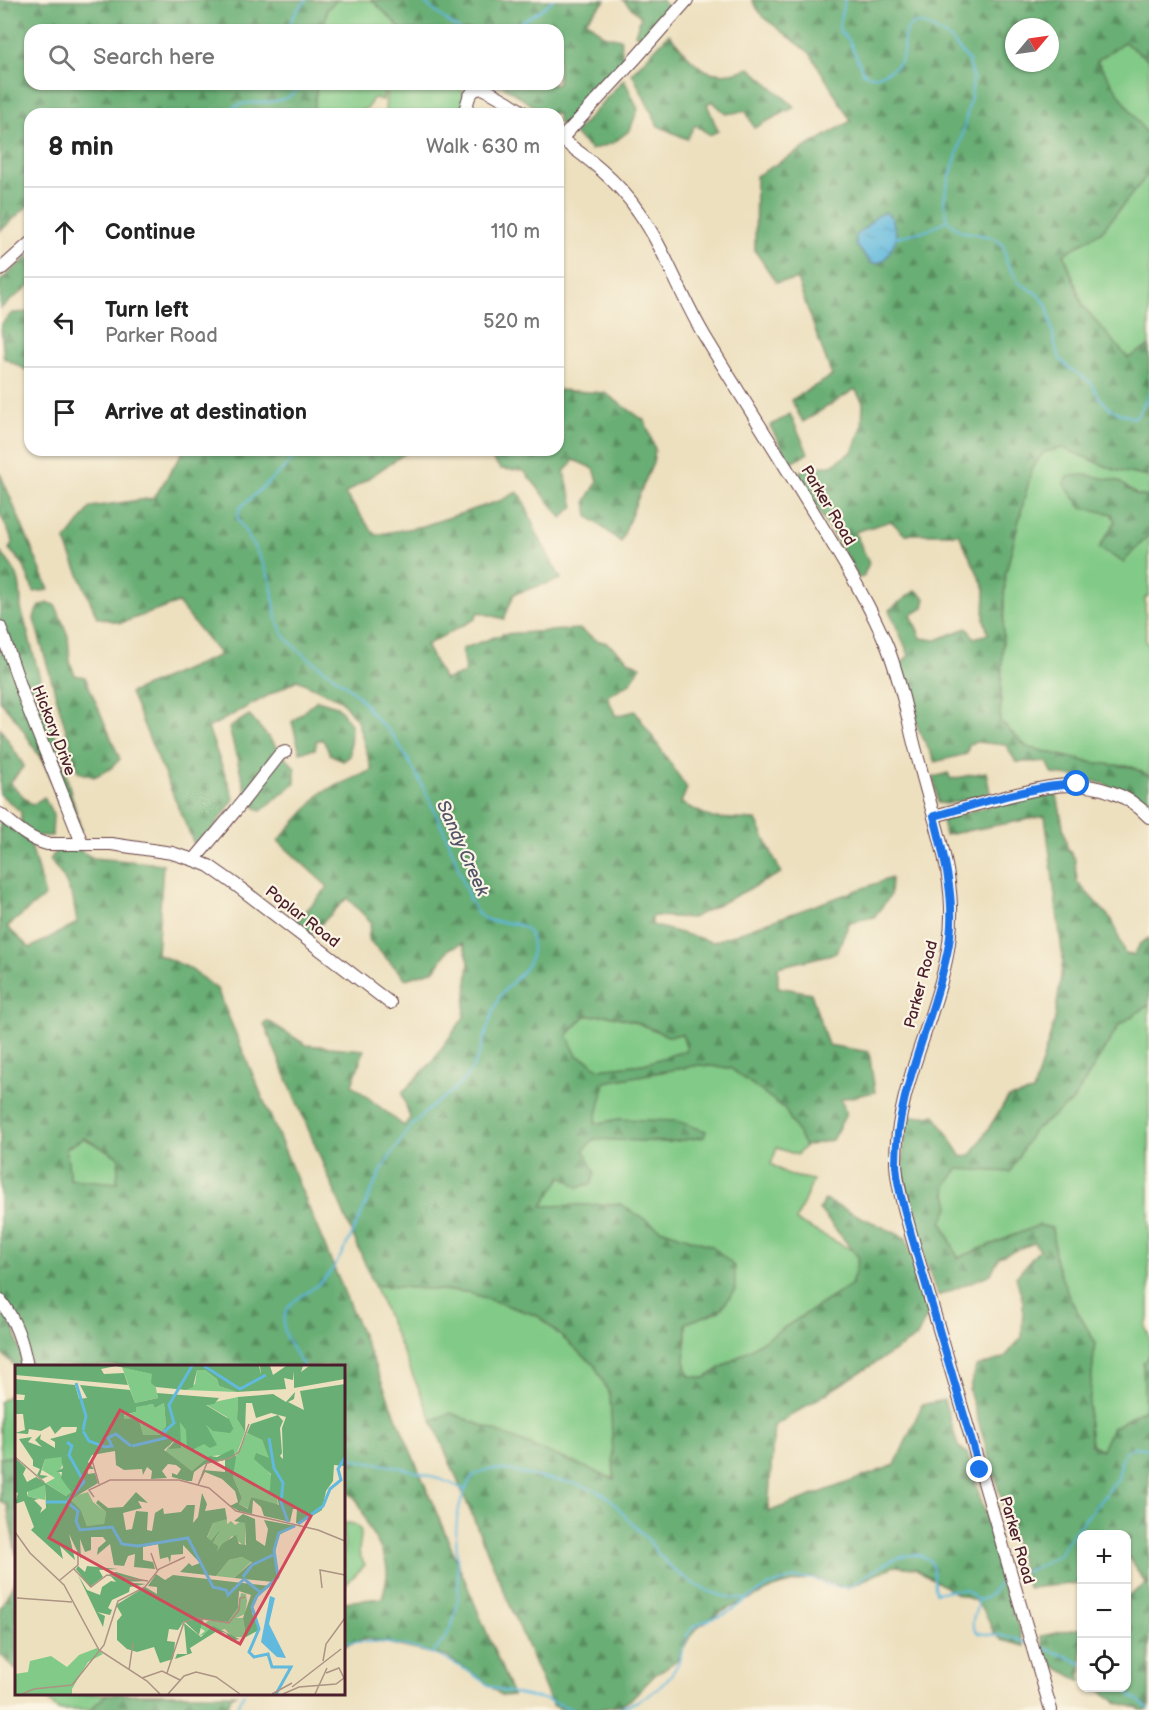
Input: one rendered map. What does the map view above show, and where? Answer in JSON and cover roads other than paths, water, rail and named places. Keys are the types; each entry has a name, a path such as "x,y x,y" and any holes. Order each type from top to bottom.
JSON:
{"street":[{"path":"564,134 687,0"},
{"path":"466,108 474,90"},
{"path":"487,90 517,108"},
{"name":"Parker Road","path":"564,141 600,169 629,198 639,212 702,331 801,490 858,588 880,631 895,668 934,816 948,876 951,903 950,939 946,958 905,1101 897,1143 898,1176 911,1234 1051,1710"},
{"path":"0,270 24,248"},
{"name":"Hickory Drive","path":"0,627 28,708 82,843"},
{"path":"194,860 280,754 285,752"},
{"path":"934,816 1033,790 1063,784 1077,784 1097,787 1117,794 1132,801 1149,817"},
{"name":"Poplar Road","path":"0,814 30,838 47,844 82,843 122,846 172,854 209,866 390,1003"},
{"path":"0,1300 14,1321 27,1365"}],"water":[{"path":"885,212 892,218 897,237 885,259 871,263 856,245 856,236 877,216"}],"waterway":[{"name":"Sandy Creek","path":"290,24 297,10 307,0"},
{"name":"Sandy Creek","path":"421,0 451,24"},
{"name":"Sandy Creek","path":"516,24 553,0"},
{"name":"Sandy Creek","path":"845,0 839,23 840,32 849,40 863,72 869,76 883,73 899,63 903,56 906,30 916,23 926,25 950,39 969,61 973,79 971,96 960,145 946,189 944,201 947,220 960,231 992,237 1000,242 1004,248 1007,263 1019,283 1035,292 1047,305 1060,359 1069,368 1091,382 1099,397 1108,407 1134,418 1149,394"},
{"name":"Sandy Creek","path":"232,108 242,104 283,99 297,90"},
{"path":"897,237 929,230 947,220"},
{"name":"Sandy Creek","path":"295,456 240,508 238,514 238,519 260,557 270,580 276,616 281,630 301,653 340,680 358,696 391,734 413,769 438,818 474,907 485,919 522,926 531,938 532,949 528,964 498,1000 478,1056 469,1074 455,1089 425,1112 407,1132 380,1174 351,1237 330,1273 288,1308 284,1319 285,1331 289,1344 302,1365"},
{"path":"1018,1574 1040,1566 1059,1555 1073,1534 1118,1479 1126,1450 1136,1447 1149,1449"},
{"name":"Sandy Creek","path":"345,1458 421,1473 465,1490"},
{"path":"432,1654 448,1633 457,1607 456,1534 460,1505 470,1480 478,1473 487,1470 510,1471 564,1481 603,1494 647,1538 669,1565 689,1581 722,1596 747,1599"},
{"path":"615,1710 634,1703 661,1686 674,1670 686,1639 696,1625 726,1614 766,1588 790,1579 805,1578 833,1586 850,1586 890,1561 903,1556 922,1556 931,1562 936,1593 962,1590 975,1598 978,1604 973,1623 977,1633 1010,1637 1027,1643"},
{"path":"977,1600 988,1596 1005,1579"},
{"path":"345,1643 390,1643 421,1650 467,1670 496,1689 544,1699 574,1710"},
{"path":"1043,1648 1077,1662"},
{"path":"1127,1692 1149,1709"},
{"name":"Sandy Creek","path":"238,1710 244,1695"}]}
